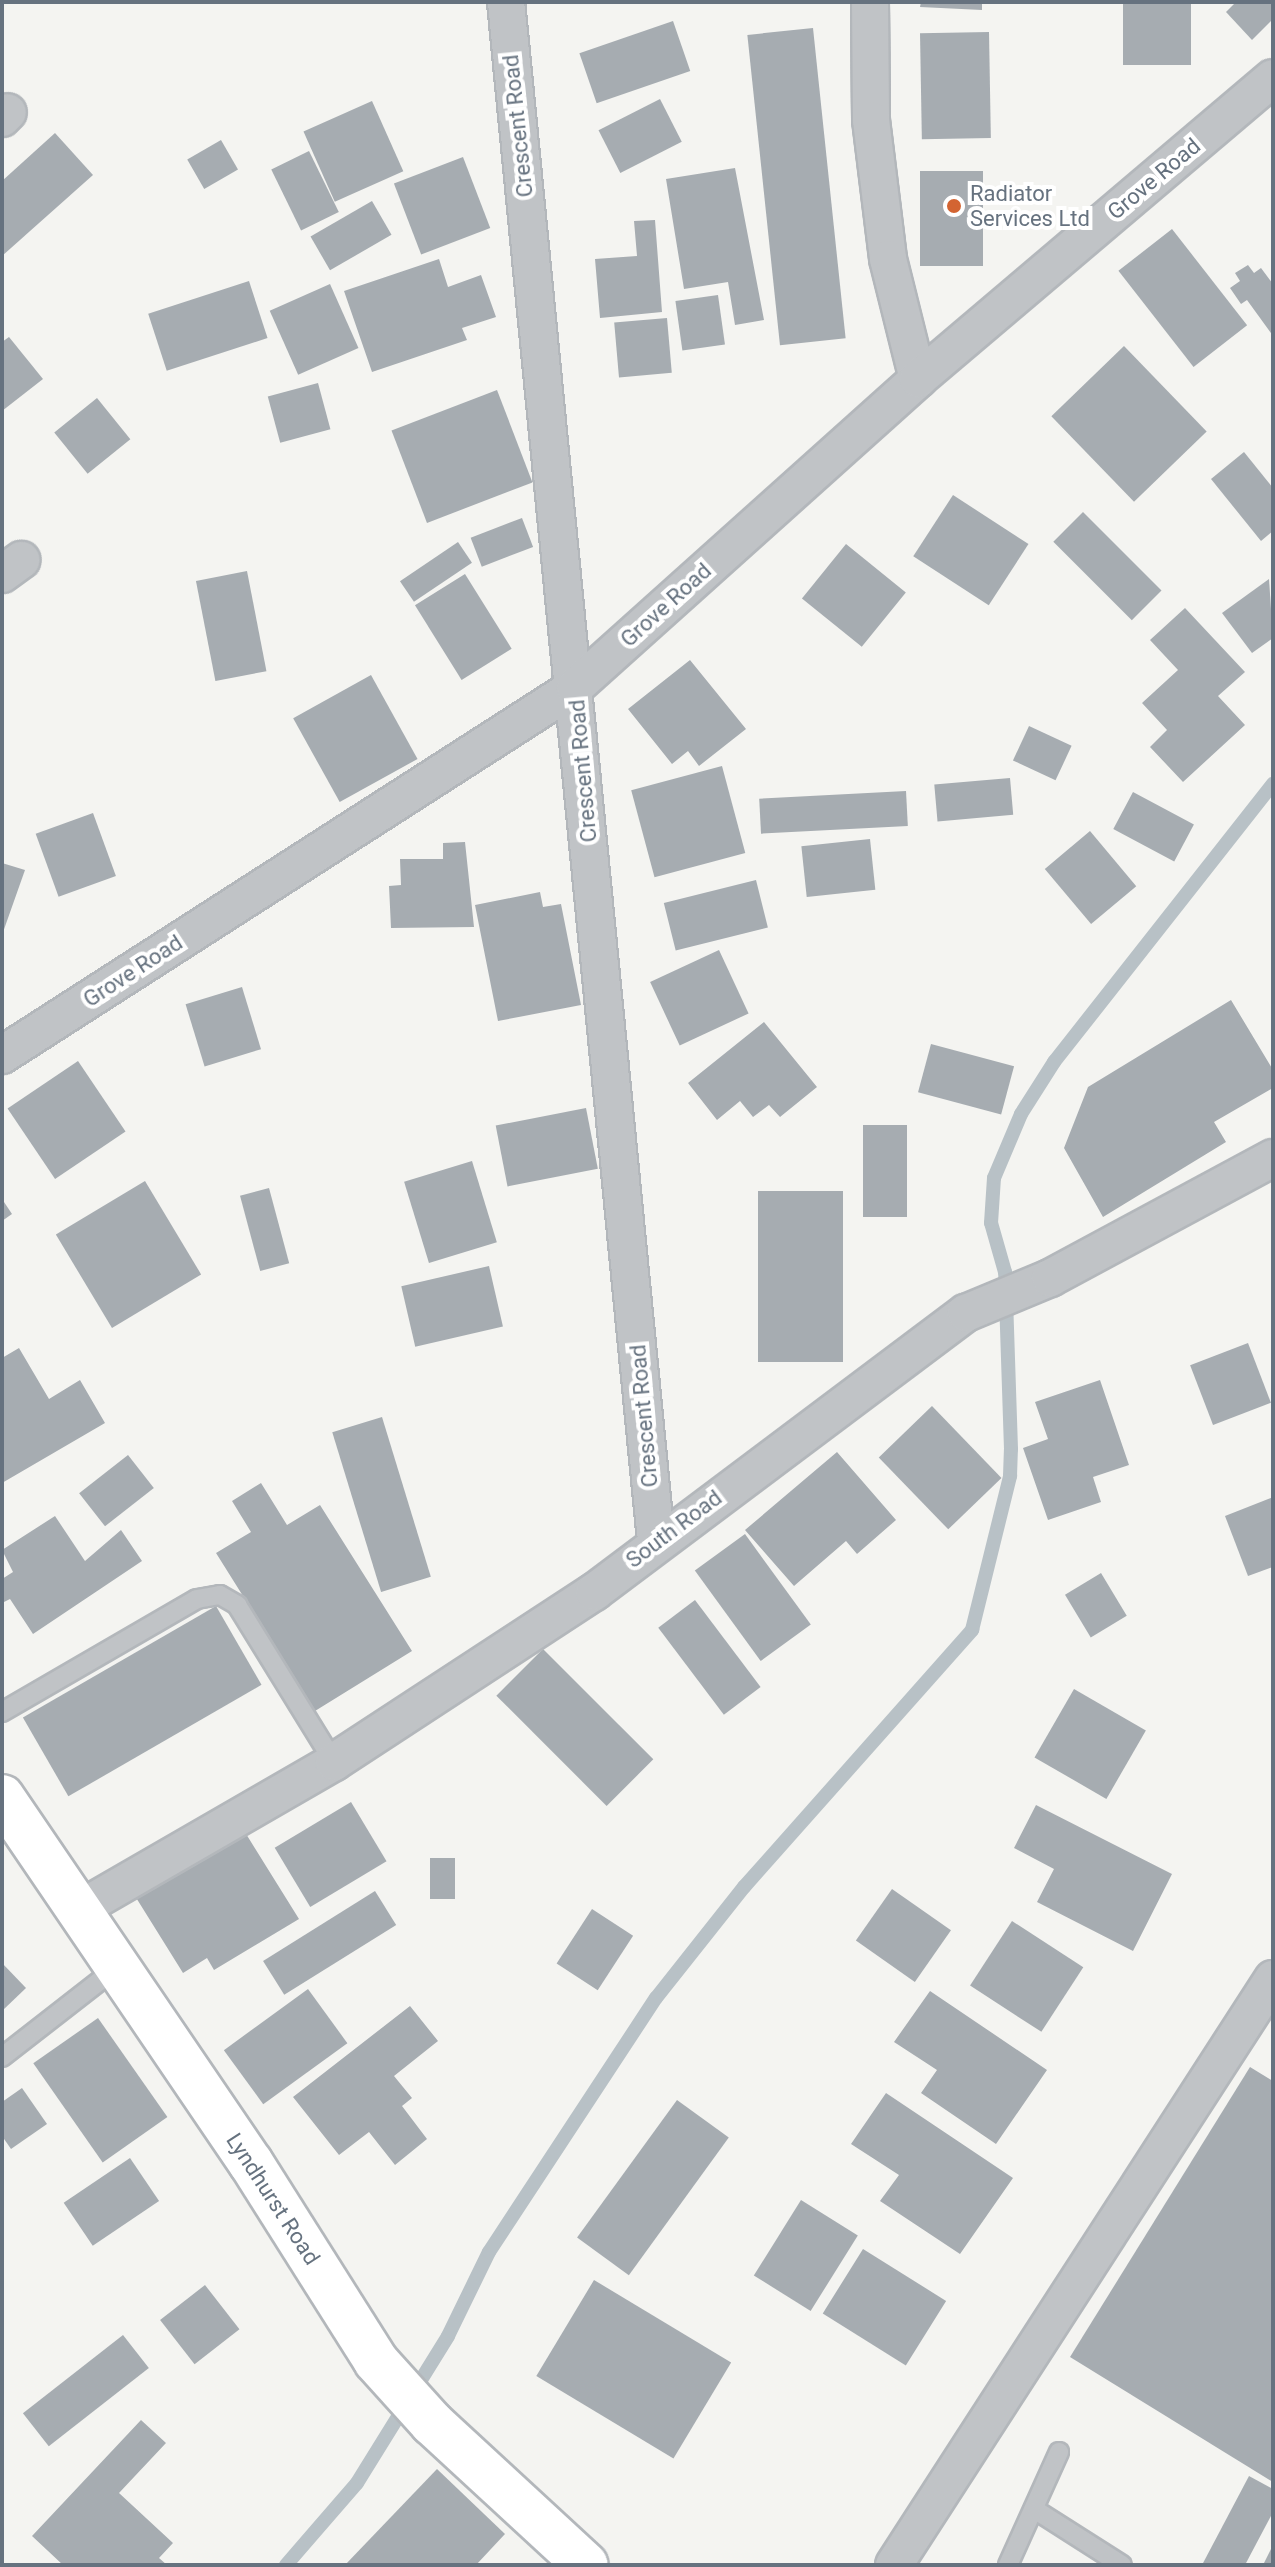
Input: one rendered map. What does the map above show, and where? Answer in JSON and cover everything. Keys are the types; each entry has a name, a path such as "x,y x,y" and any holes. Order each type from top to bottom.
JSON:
{"main road":[{"name":"Lyndhurst Road","path":"2,1797 115,1969 251,2163 376,2361 432,2423 586,2565"}],"street":[{"name":"Crescent Road","path":"506,2 656,1541"},
{"path":"870,2 871,120 888,259 918,379"},
{"name":"Grove Road","path":"2,1055 575,687 918,379 1273,78"},
{"name":"South Road","path":"78,1910 334,1762 594,1592 656,1541 966,1313 1050,1278 1273,1158"},
{"path":"894,2565 1273,1979"}],"lane":[{"path":"2,1712 197,1599 220,1595 237,1605 334,1762"},
{"path":"2,2057 115,1969"},
{"path":"1008,2565 1059,2452"},
{"path":"1034,2509 1122,2565"}],"building":[{"path":"921,2 982,2 982,10 920,7"},
{"path":"1123,2 1191,2 1191,65 1123,65"},
{"path":"1236,2 1273,2 1273,19 1252,40 1226,12"},
{"path":"673,21 690,71 597,103 579,53"},
{"path":"813,28 846,338 780,345 747,35"},
{"path":"989,32 991,138 922,139 920,33"},
{"path":"660,99 682,142 620,173 599,130"},
{"path":"372,101 403,171 335,202 303,132"},
{"path":"55,133 93,175 2,256 2,181"},
{"path":"221,140 238,169 204,189 187,160"},
{"path":"309,151 339,212 301,231 271,169"},
{"path":"463,157 490,228 421,254 394,184"},
{"path":"735,168 764,320 735,325 728,282 684,289 666,179"},
{"path":"920,171 983,171 983,266 920,266"},
{"path":"372,201 392,235 330,270 311,236"},
{"path":"655,220 662,312 600,318 595,259 637,256 634,221"},
{"path":"1172,229 1247,325 1194,367 1118,271"},
{"path":"439,259 448,287 481,275 496,317 462,328 467,340 372,372 344,291"},
{"path":"1248,265 1254,273 1261,268 1273,284 1273,336 1247,300 1241,304 1230,288 1240,281 1235,273"},
{"path":"249,281 268,338 167,371 148,314"},
{"path":"330,284 358,348 298,375 270,311"},
{"path":"718,295 725,345 682,350 675,301"},
{"path":"667,318 672,373 619,377 614,323"},
{"path":"9,337 43,379 2,411 2,342"},
{"path":"1124,346 1207,432 1134,502 1051,416"},
{"path":"318,383 330,429 280,443 268,396"},
{"path":"497,390 532,482 427,523 392,430"},
{"path":"97,398 130,439 88,474 54,433"},
{"path":"1244,452 1273,488 1273,531 1261,541 1211,479"},
{"path":"953,495 1028,544 989,605 913,556"},
{"path":"1083,512 1161,590 1132,620 1053,542"},
{"path":"522,518 533,547 482,567 471,538"},
{"path":"458,542 472,563 414,602 400,581"},
{"path":"846,544 906,592 862,647 802,598"},
{"path":"247,571 266,671 215,681 196,581"},
{"path":"465,574 512,649 462,680 415,605"},
{"path":"1269,579 1273,638 1252,653 1222,613"},
{"path":"1185,608 1245,672 1218,696 1245,725 1183,782 1150,747 1167,730 1142,703 1178,670 1150,640"},
{"path":"690,660 746,729 699,766 688,751 672,764 628,709"},
{"path":"371,675 418,759 340,802 293,718"},
{"path":"1029,726 1072,746 1056,780 1013,760"},
{"path":"722,766 745,853 654,877 631,790"},
{"path":"1010,778 1013,815 938,821 934,785"},
{"path":"906,791 908,826 761,834 759,799"},
{"path":"1133,792 1194,824 1174,861 1113,829"},
{"path":"93,813 116,876 59,897 36,834"},
{"path":"1090,831 1136,886 1091,924 1045,869"},
{"path":"870,839 875,890 807,897 801,846"},
{"path":"465,842 474,927 391,928 389,886 401,885 400,859 443,859 443,843"},
{"path":"2,863 25,870 2,935"},
{"path":"756,880 768,928 676,951 664,903"},
{"path":"540,892 543,907 561,904 581,1005 498,1021 475,905"},
{"path":"719,950 749,1013 680,1046 650,982"},
{"path":"242,987 261,1049 205,1066 186,1004"},
{"path":"1231,1000 1273,1070 1273,1088 1214,1122 1226,1142 1103,1217 1064,1148 1088,1087"},
{"path":"764,1022 817,1087 780,1117 769,1105 753,1117 740,1101 717,1120 688,1083"},
{"path":"931,1044 1014,1066 1001,1115 918,1092"},
{"path":"78,1061 126,1131 55,1179 8,1109"},
{"path":"586,1108 598,1169 508,1186 496,1126"},
{"path":"863,1125 907,1125 907,1217 863,1217"},
{"path":"472,1161 497,1242 429,1263 404,1182"},
{"path":"145,1181 201,1274 112,1328 56,1235"},
{"path":"269,1188 289,1263 260,1271 240,1196"},
{"path":"758,1191 843,1191 843,1362 758,1362"},
{"path":"2,1199 12,1214 2,1221"},
{"path":"489,1266 503,1326 415,1347 401,1286"},
{"path":"1248,1343 1271,1403 1213,1425 1190,1365"},
{"path":"19,1348 49,1399 80,1380 105,1423 2,1483 2,1358"},
{"path":"1100,1380 1129,1465 1093,1477 1101,1502 1048,1520 1023,1448 1048,1439 1035,1402"},
{"path":"932,1406 1001,1478 948,1529 879,1457"},
{"path":"382,1417 431,1577 381,1592 332,1432"},
{"path":"837,1452 896,1520 857,1554 846,1541 794,1586 745,1530"},
{"path":"128,1455 154,1488 105,1526 79,1493"},
{"path":"261,1483 287,1525 320,1505 412,1651 315,1711 216,1553 251,1532 232,1501"},
{"path":"1273,1497 1273,1567 1248,1576 1225,1516"},
{"path":"55,1516 85,1561 121,1530 142,1561 33,1634 10,1599 2,1603 2,1579 13,1572 2,1550"},
{"path":"745,1534 811,1625 761,1661 695,1570"},
{"path":"1101,1573 1127,1616 1091,1637 1065,1595"},
{"path":"695,1600 761,1687 724,1715 658,1628"},
{"path":"216,1606 262,1685 68,1796 23,1718"},
{"path":"543,1649 653,1759 607,1806 496,1696"},
{"path":"1074,1689 1146,1730 1106,1799 1034,1757"},
{"path":"351,1802 387,1861 310,1907 275,1848"},
{"path":"1036,1805 1172,1874 1133,1951 1037,1902 1054,1869 1014,1848"},
{"path":"243,1829 299,1919 214,1970 207,1958 183,1973 135,1896"},
{"path":"430,1858 455,1858 455,1899 430,1899"},
{"path":"892,1889 951,1930 915,1982 856,1941"},
{"path":"375,1891 396,1925 284,1995 263,1961"},
{"path":"592,1909 633,1936 598,1990 557,1964"},
{"path":"1012,1921 1083,1967 1041,2032 970,1986"},
{"path":"2,1963 26,1988 2,2011"},
{"path":"308,1989 347,2043 263,2104 224,2050"},
{"path":"930,1991 1047,2070 996,2144 921,2093 937,2070 894,2042"},
{"path":"410,2006 438,2041 394,2076 412,2098 402,2106 427,2139 395,2165 369,2132 339,2155 293,2097"},
{"path":"98,2018 167,2117 103,2162 33,2063"},
{"path":"1250,2067 1273,2081 1273,2482 1070,2357"},
{"path":"22,2088 47,2124 11,2149 2,2136 2,2102"},
{"path":"886,2093 1013,2178 960,2254 880,2201 899,2175 851,2144"},
{"path":"677,2100 729,2138 629,2275 577,2238"},
{"path":"130,2158 159,2201 93,2246 64,2203"},
{"path":"801,2200 858,2236 811,2311 754,2275"},
{"path":"863,2249 946,2301 906,2365 823,2313"},
{"path":"594,2280 731,2362 673,2458 536,2376"},
{"path":"205,2285 239,2329 195,2364 160,2320"},
{"path":"123,2335 149,2368 49,2446 23,2413"},
{"path":"141,2420 166,2443 119,2493 173,2543 159,2558 167,2565 63,2565 32,2536"},
{"path":"437,2469 505,2534 476,2565 345,2565"},
{"path":"1249,2476 1273,2489 1273,2512 1245,2565 1202,2565"},
{"path":"1273,2545 1273,2565 1263,2565"}],"waterway":[{"path":"286,2565 357,2483 448,2336 489,2252 656,1998 744,1887 972,1630 1010,1476 1005,1272 991,1223 994,1178 1021,1114 1054,1062 1273,784"}],"place":[{"name":"Radiator Services Ltd","path":"954,206"}]}
